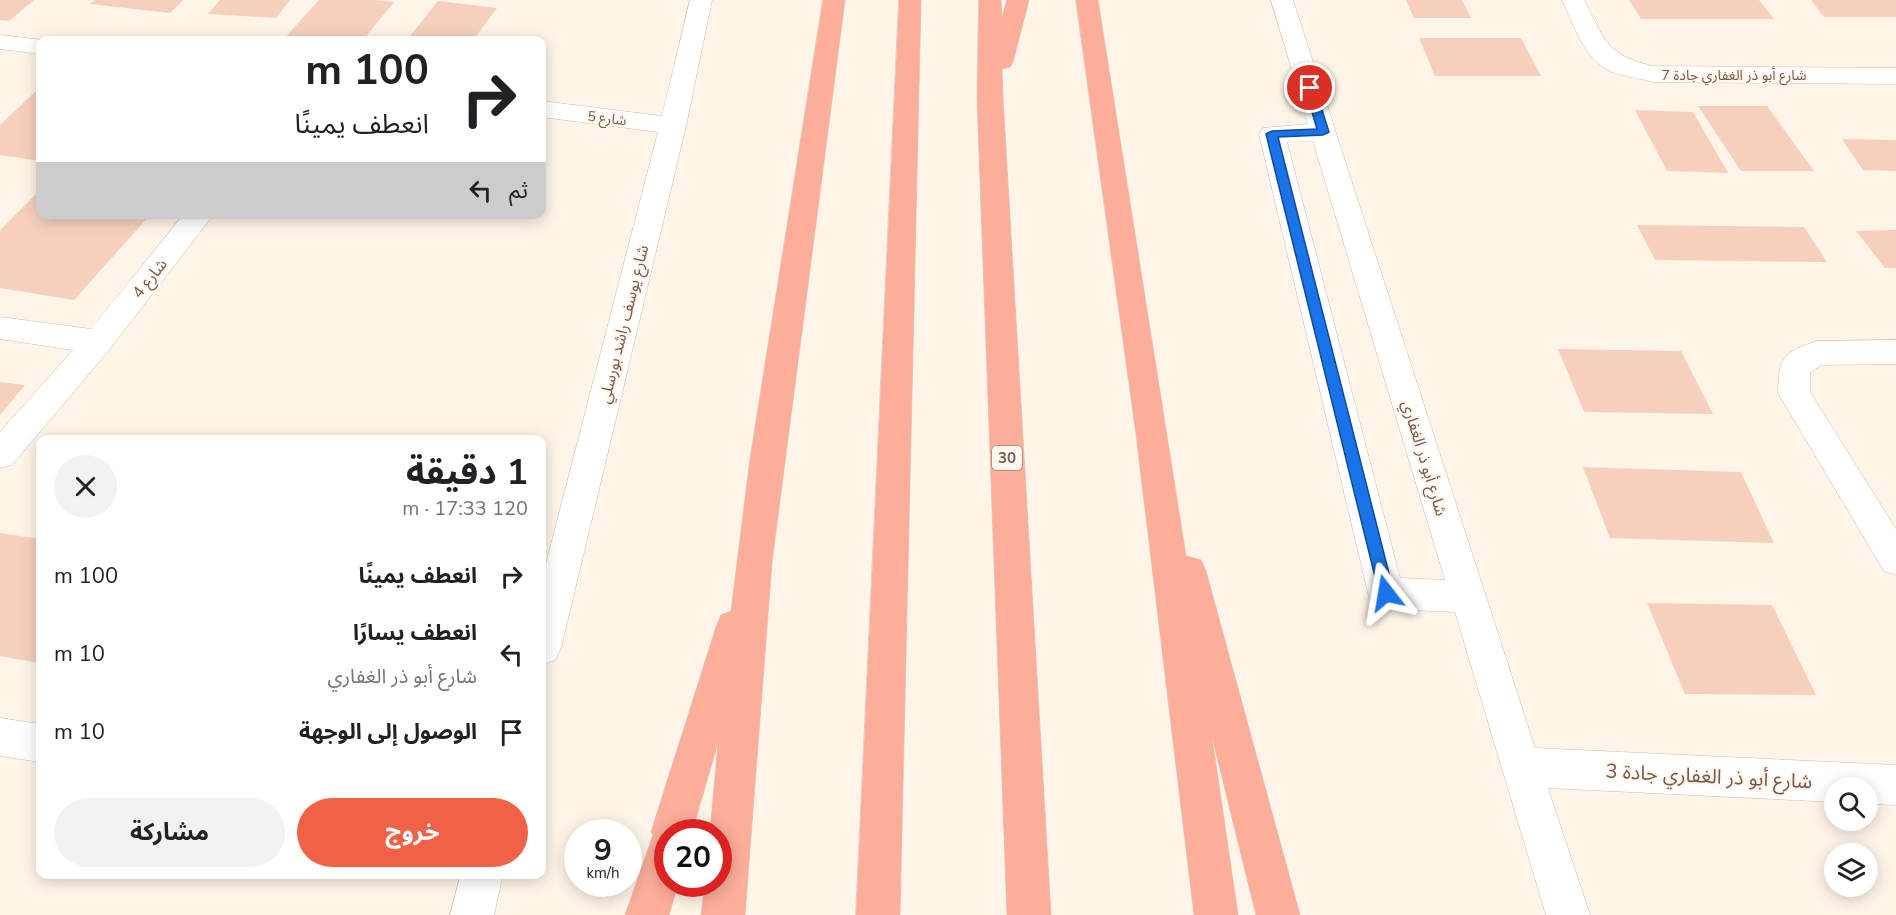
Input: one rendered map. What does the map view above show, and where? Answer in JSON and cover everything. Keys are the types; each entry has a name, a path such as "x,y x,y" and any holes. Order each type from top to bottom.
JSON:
{"highway":[{"path":"723,915 754,562 768,447 834,0"},
{"path":"878,915 910,0"},
{"name":"30","path":"990,0 990,98 1029,915"},
{"path":"990,98 1018,0"},
{"path":"1087,0 1152,434 1216,915"},
{"path":"1152,434 1278,915"},
{"path":"676,819 754,562"},
{"path":"647,915 654,893"}],"street":[{"name":"شارع يوسف راشد بورسلي","path":"546,632 673,126 701,0"},
{"name":"شارع أبو ذر الغفاري","path":"1282,0 1568,915"},
{"name":"شارع أبو ذر الغفاري جادة 7","path":"1573,0 1597,48 1619,66 1653,74 1896,76"},
{"path":"0,42 36,46"},
{"name":"شارع 5","path":"546,110 673,126"},
{"path":"1323,132 1272,134 1386,593 1469,597"},
{"name":"شارع 4","path":"0,455 98,342 196,219"},
{"path":"0,328 98,342"},
{"path":"1896,352 1817,352 1794,366 1794,393 1896,560"},
{"path":"0,737 36,742"},
{"name":"شارع أبو ذر الغفاري جادة 3","path":"1522,767 1896,785"},
{"path":"472,915 481,879"}],"building":[{"path":"0,0 34,0 9,21 0,20"},
{"path":"95,0 183,0 170,13 90,4"},
{"path":"220,0 290,0 276,18 208,14"},
{"path":"319,0 394,2 366,36 287,36"},
{"path":"1406,0 1462,0 1471,18 1414,18"},
{"path":"1629,0 1759,0 1774,19 1641,19"},
{"path":"1811,0 1896,0 1896,17 1824,17"},
{"path":"438,1 497,8 476,36 410,36"},
{"path":"1419,38 1521,38 1541,76 1435,76"},
{"path":"36,92 36,160 0,155 0,125"},
{"path":"1698,106 1767,106 1814,171 1741,171"},
{"path":"1635,110 1693,112 1728,173 1667,171"},
{"path":"1842,139 1896,140 1896,171 1863,170"},
{"path":"36,194 36,219 147,219 74,300 0,288 0,230"},
{"path":"1637,225 1804,227 1827,262 1655,260"},
{"path":"1896,230 1896,268 1885,268 1856,231"},
{"path":"1558,349 1681,351 1713,414 1584,412"},
{"path":"0,382 25,385 0,415"},
{"path":"1583,467 1741,472 1774,543 1610,538"},
{"path":"0,533 36,538 36,663 0,656"},
{"path":"1647,603 1772,605 1816,695 1685,694"}],"route":[{"path":"1310,88 1323,132 1272,134 1386,593"}]}
